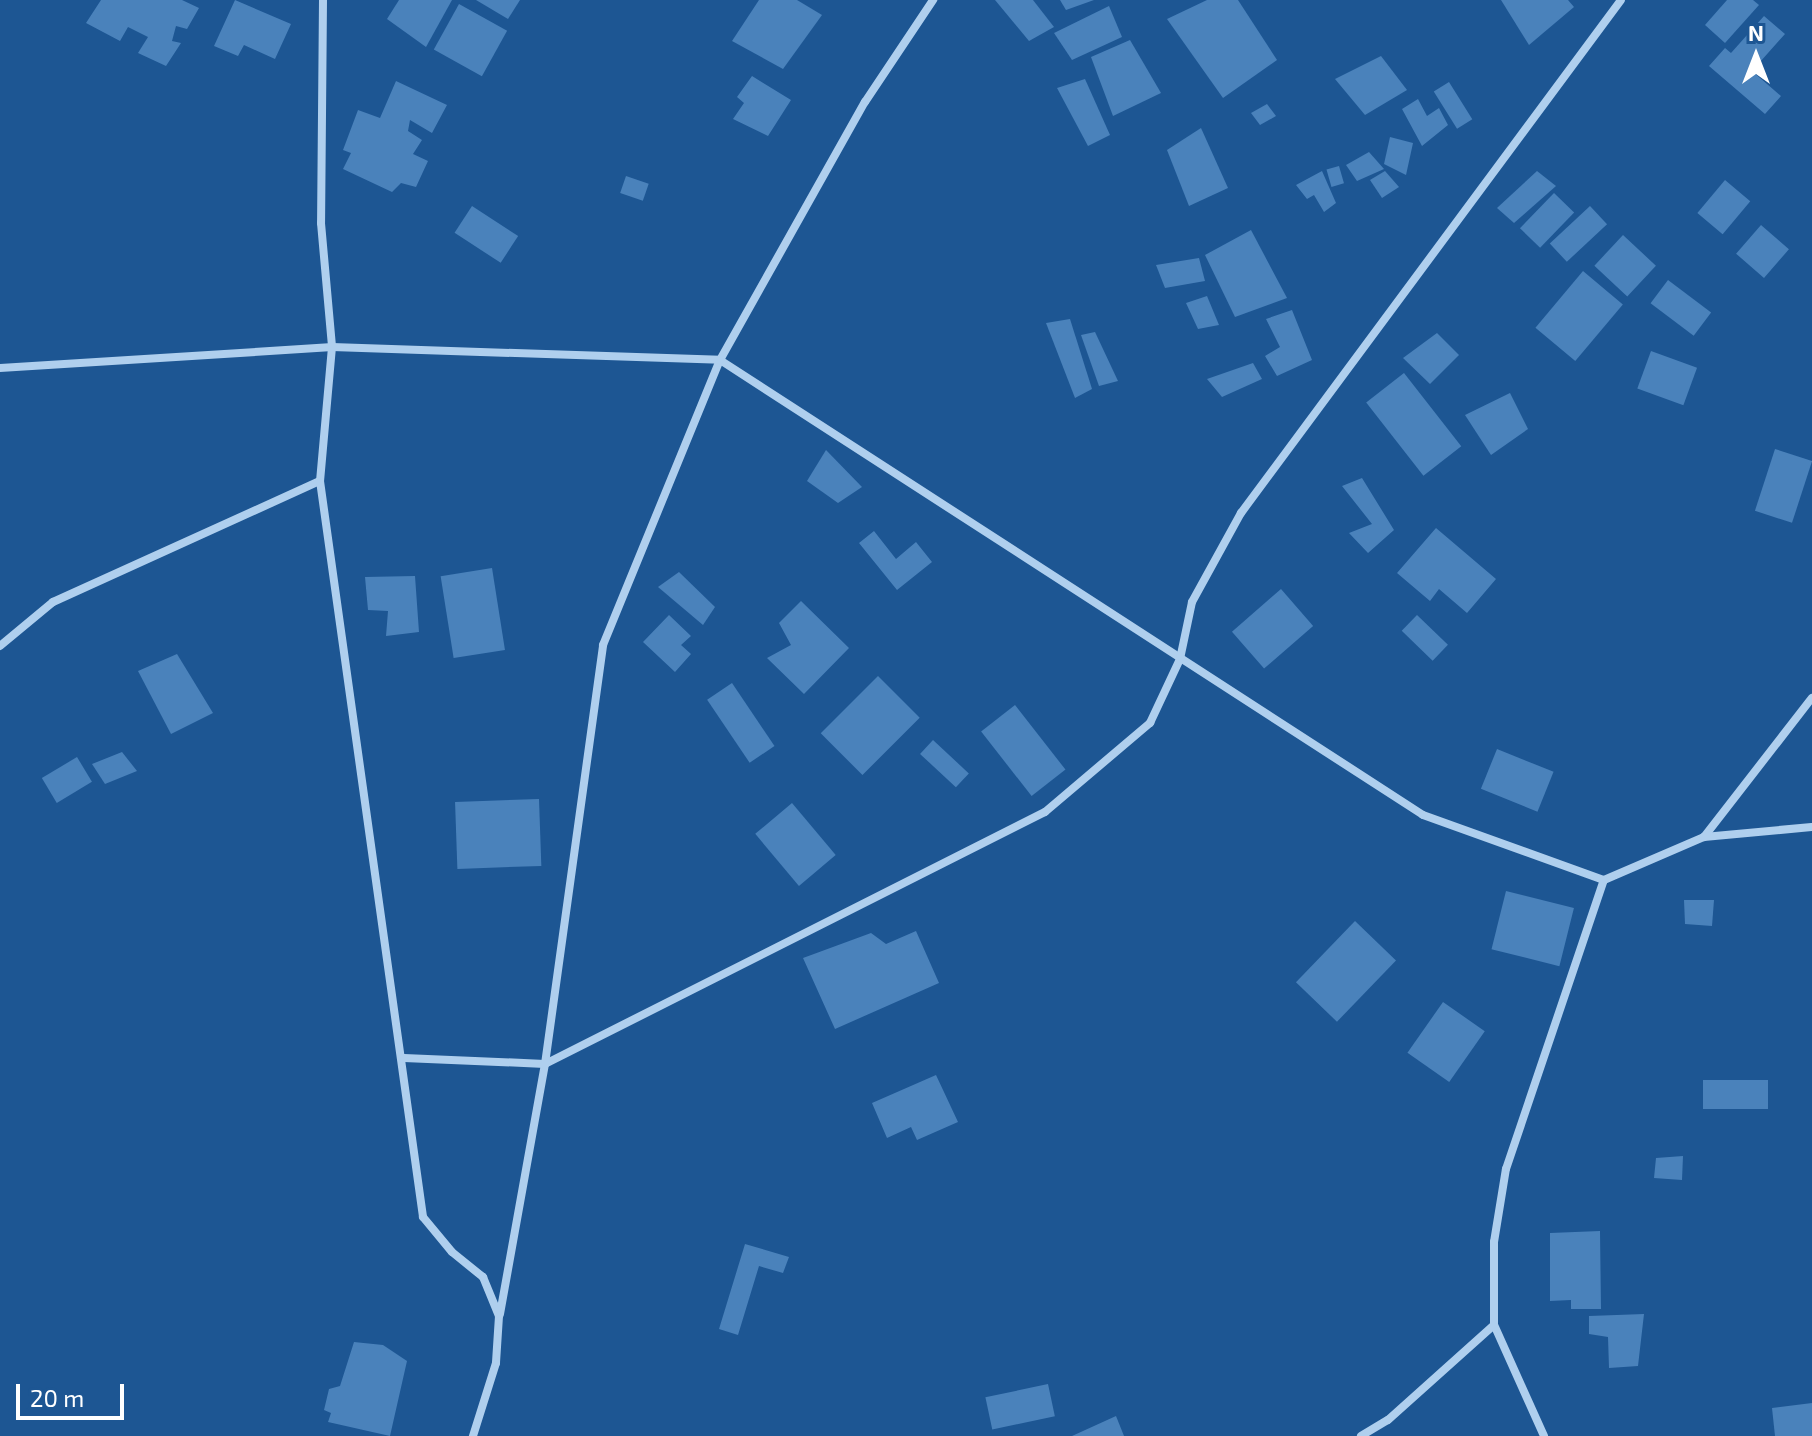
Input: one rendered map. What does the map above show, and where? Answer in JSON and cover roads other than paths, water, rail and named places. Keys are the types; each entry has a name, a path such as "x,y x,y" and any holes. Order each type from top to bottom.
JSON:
{"street":[{"path":"323,0 321,223 332,347 320,481 404,1058 423,1217 452,1252 483,1277 499,1316"},
{"path":"473,1436 496,1363 499,1316 545,1064 603,645 720,360 865,102 933,0"},
{"path":"404,1058 545,1064 1045,812 1150,723 1180,659 1192,602 1241,513 1621,0"},
{"path":"0,368 332,347 720,360 1423,815 1604,880 1704,837 1812,827"},
{"path":"0,646 53,602 320,481"},
{"path":"1704,837 1812,698"},
{"path":"1544,1436 1494,1325 1494,1242 1506,1169 1604,880"},
{"path":"1361,1436 1388,1420 1494,1325"}]}
